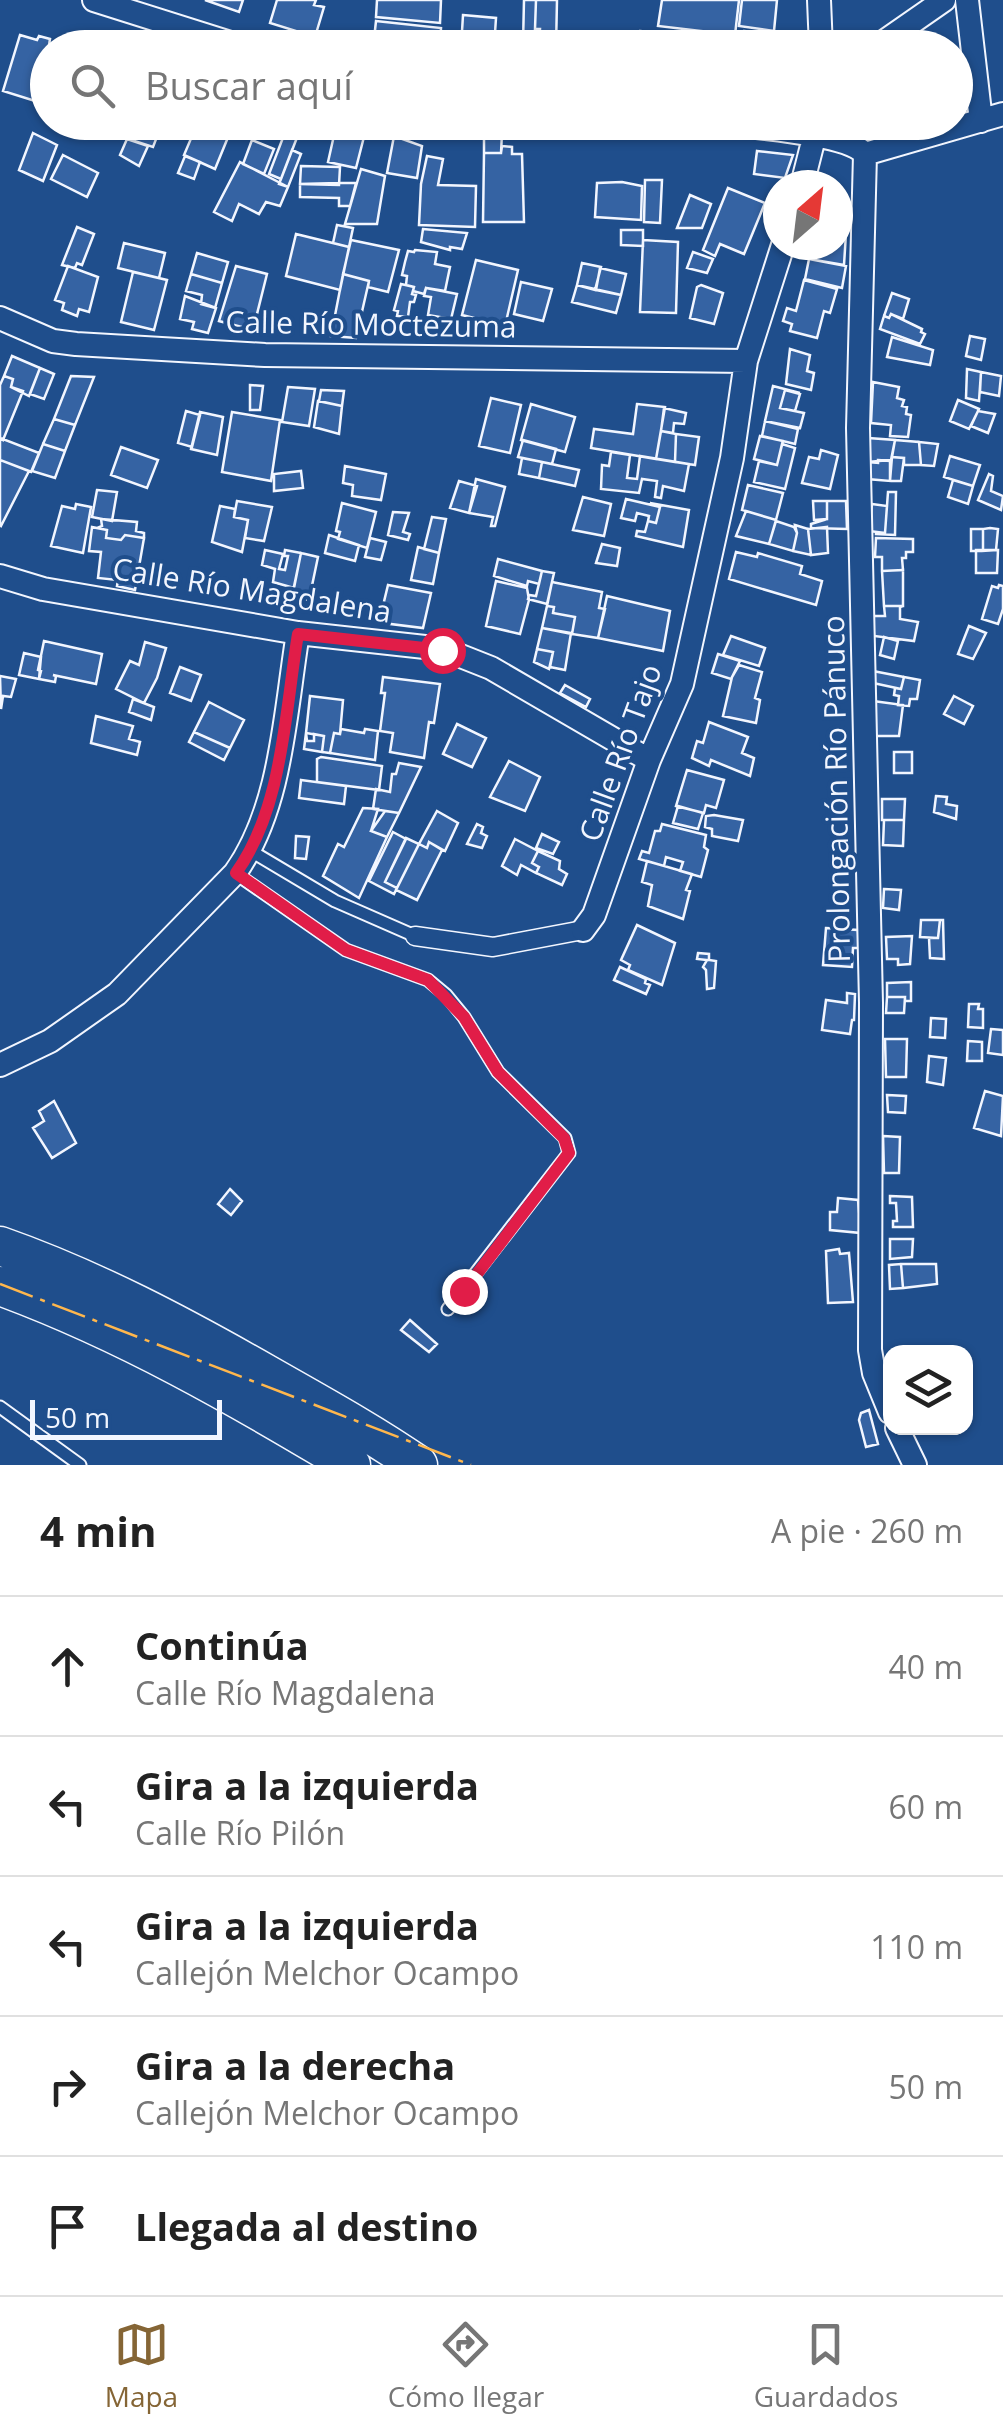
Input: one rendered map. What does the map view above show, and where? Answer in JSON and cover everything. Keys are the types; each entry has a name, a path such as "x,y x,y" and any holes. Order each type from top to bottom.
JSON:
{"highway":[{"path":"0,1246 35,1258 174,1322 418,1465"},
{"path":"0,1286 60,1308 140,1347 256,1408 350,1465"}],"street":[{"path":"94,0 189,30"},
{"path":"819,0 820,30"},
{"path":"901,30 944,0"},
{"path":"967,0 992,118"},
{"path":"806,170 815,140"},
{"path":"843,140 856,146 866,157 921,140"},
{"name":"Prolongación Río Pánuco","path":"866,157 858,428 870,984 870,1350 883,1395"},
{"name":"Calle Río Tajo","path":"414,936 493,947 583,930 594,916 649,760 682,684 732,458 746,361 778,260"},
{"name":"Calle Río Moctezuma","path":"0,318 53,340 76,344 266,355 746,361"},
{"name":"Calle Río Magdalena","path":"0,576 44,588 298,634 442,650 466,657 649,760"},
{"path":"0,1065 50,1040 117,994 236,873 251,851 270,805 298,634"},
{"path":"901,1435 914,1465"}],"lane":[{"name":"Calle Río Tajo","path":"251,851 335,901 414,936"},
{"path":"236,873 346,950 428,980 464,1017 498,1072 564,1138 569,1153 448,1309"},
{"path":"0,1406 80,1465"}],"building":[{"path":"205,0 243,0 239,12"},
{"path":"277,0 316,0 314,5 324,7 317,30 292,30 270,23"},
{"path":"377,0 441,0 440,23 376,17"},
{"path":"524,0 536,0 535,29 540,30 523,30"},
{"path":"536,0 557,0 556,30 535,29"},
{"path":"662,0 739,0 736,30 658,26"},
{"path":"742,0 777,0 774,30 739,26"},
{"path":"463,15 496,18 495,30 462,30"},
{"path":"376,21 441,28 441,30 375,30"},
{"path":"20,35 30,38 30,99 3,91"},
{"path":"30,140 47,140 57,145 43,181 19,170"},
{"path":"127,140 148,146 139,166 120,155"},
{"path":"131,140 156,140 153,147"},
{"path":"190,140 227,140 215,169 184,155"},
{"path":"252,140 274,149 264,174 243,164"},
{"path":"282,140 296,140 281,179 269,174"},
{"path":"333,140 363,140 356,168 328,162"},
{"path":"393,140 422,146 417,178 387,173"},
{"path":"484,140 502,140 501,153 484,153"},
{"path":"502,146 512,147 512,154 522,154 524,222 483,222 484,153 501,153"},
{"path":"292,150 301,154 288,187 279,184"},
{"path":"757,151 793,155 788,170 754,174"},
{"path":"63,155 98,173 87,197 51,179"},
{"path":"185,156 200,162 194,179 178,173"},
{"path":"427,156 443,159 438,185 476,186 475,227 419,225"},
{"path":"240,162 288,187 280,206 266,202 259,214 239,204 232,221 214,212"},
{"path":"301,166 340,167 339,185 300,184"},
{"path":"361,169 385,176 377,224 345,224"},
{"path":"645,180 662,180 660,223 644,222"},
{"path":"356,183 350,206 339,206 339,198 300,197 300,184"},
{"path":"597,183 642,186 641,220 595,217"},
{"path":"728,188 763,202 744,254 720,244 715,256 703,250"},
{"path":"690,195 711,204 702,228 677,228"},
{"path":"337,225 353,228 349,247 333,243"},
{"path":"77,227 94,234 82,265 77,263 75,268 62,265"},
{"path":"423,229 467,233 462,249 450,250 421,242"},
{"path":"621,230 643,230 643,246 621,245"},
{"path":"296,234 349,247 340,290 286,276"},
{"path":"351,240 399,250 388,292 368,287 369,281 343,274"},
{"path":"643,240 678,242 676,313 640,312"},
{"path":"124,243 165,253 159,278 118,268"},
{"path":"408,251 437,252 435,264 450,267 445,291 426,288 424,294 406,285 407,276 402,275 405,262"},
{"path":"693,252 713,259 707,273 687,268"},
{"path":"197,253 228,262 222,283 191,274"},
{"path":"476,260 518,270 505,326 489,322 487,327 477,324 478,319 462,315"},
{"path":"809,260 846,266 842,288 805,279"},
{"path":"815,260 844,260 844,265"},
{"path":"582,263 601,267 595,290 577,285"},
{"path":"68,266 98,277 89,312 79,309 77,316 62,310 64,303 55,300"},
{"path":"236,266 267,274 253,330 219,321"},
{"path":"600,268 626,274 621,295 596,290"},
{"path":"133,272 167,280 154,330 121,322"},
{"path":"191,274 222,283 215,308 201,304 202,295 186,291"},
{"path":"343,274 369,281 356,338 331,336"},
{"path":"804,280 837,289 830,313 824,311 817,338 790,331 792,324 783,321 787,308 796,311"},
{"path":"521,282 552,289 543,321 514,314"},
{"path":"401,284 414,287 412,294 416,295 414,302 410,302 408,317 397,316 398,311 394,310"},
{"path":"577,285 621,295 616,313 572,302"},
{"path":"697,287 723,293 714,324 690,318"},
{"path":"426,288 457,294 451,319 428,315 431,297 424,296"},
{"path":"892,293 909,299 903,319 891,314 889,318 884,316"},
{"path":"185,296 216,308 208,333 192,329 194,322 180,319"},
{"path":"891,314 922,329 925,334 920,344 880,329 884,316 889,318"},
{"path":"970,336 985,339 981,360 966,356"},
{"path":"892,337 933,350 930,365 887,357"},
{"path":"790,349 810,355 807,371 814,373 811,390 786,384"},
{"path":"12,356 40,368 29,396 11,387 13,379 4,376"},
{"path":"40,368 54,374 44,399 30,394"},
{"path":"967,369 981,372 979,401 966,398"},
{"path":"981,372 1001,376 999,396 980,392"},
{"path":"4,376 13,379 11,387 23,391 3,440 0,385"},
{"path":"71,376 94,377 75,425 54,419"},
{"path":"873,382 899,387 897,398 904,400 902,406 911,415 908,437 890,436 891,425 871,423"},
{"path":"250,385 263,386 260,410 250,410"},
{"path":"773,386 800,393 785,390 780,408 804,413 800,428 765,421"},
{"path":"288,387 315,389 309,426 282,422"},
{"path":"321,390 344,391 342,406 319,401"},
{"path":"785,390 800,394 795,411 780,408"},
{"path":"491,398 521,405 510,453 479,446"},
{"path":"958,400 979,409 969,429 950,421"},
{"path":"318,401 342,406 339,434 314,427"},
{"path":"531,404 575,417 565,452 521,440"},
{"path":"637,404 665,407 656,459 591,448 594,429 633,434"},
{"path":"664,408 686,413 684,424 674,423 673,433 661,431"},
{"path":"186,411 200,415 192,447 178,443"},
{"path":"978,411 995,414 988,433 971,426"},
{"path":"200,412 223,417 217,455 191,449"},
{"path":"232,412 280,420 271,481 222,472"},
{"path":"54,419 75,425 65,451 43,444"},
{"path":"765,421 798,429 795,444 762,436"},
{"path":"661,431 676,434 675,462 656,459"},
{"path":"676,434 699,437 695,465 675,462"},
{"path":"760,436 783,441 777,465 754,459"},
{"path":"0,438 39,453 31,472 0,460"},
{"path":"868,438 895,440 891,460 867,462"},
{"path":"523,440 556,449 552,464 518,457"},
{"path":"895,440 919,442 921,465 904,465 904,458 892,457"},
{"path":"919,442 938,444 934,466 921,465"},
{"path":"43,444 65,451 55,478 32,471"},
{"path":"782,444 795,448 785,489 754,482 759,461 777,465"},
{"path":"121,447 158,460 147,488 111,475"},
{"path":"821,450 838,455 830,489 802,483 809,457 819,459"},
{"path":"611,452 630,455 627,478 637,479 640,456 689,464 684,491 663,486 661,498 655,497 657,481 642,479 639,493 601,489 602,465 609,466"},
{"path":"950,456 980,465 973,486 944,477"},
{"path":"892,457 904,458 901,481 890,481"},
{"path":"522,458 542,462 539,478 519,474"},
{"path":"0,460 29,471 1,526 0,525"},
{"path":"890,461 890,481 867,479 867,462"},
{"path":"542,462 579,470 575,486 539,478"},
{"path":"345,466 386,474 381,500 352,496 353,485 343,483"},
{"path":"301,471 303,488 274,491 274,474"},
{"path":"989,474 993,476 991,491 1003,496 1001,510 978,500"},
{"path":"476,479 505,487 495,526 491,526 493,517 469,513"},
{"path":"953,480 973,486 968,504 948,497"},
{"path":"459,481 477,486 469,513 450,508"},
{"path":"748,485 783,493 776,520 742,510"},
{"path":"97,490 117,492 112,521 92,517"},
{"path":"888,492 896,492 895,535 876,534 885,533"},
{"path":"583,497 611,504 604,536 573,530"},
{"path":"626,499 660,507 656,523 637,513 635,521 621,518"},
{"path":"237,501 272,507 264,541 245,538 248,520 234,517"},
{"path":"813,501 827,501 827,519 814,520"},
{"path":"827,501 846,501 847,529 811,528 811,524 827,519"},
{"path":"342,503 376,512 367,548 338,539"},
{"path":"650,503 689,510 683,547 636,536 637,531 645,532 648,521 656,523 660,507"},
{"path":"76,504 91,507 83,553 51,546 62,506 75,509"},
{"path":"872,504 887,506 885,533 869,531"},
{"path":"220,506 235,509 234,517 248,520 242,552 212,542"},
{"path":"746,511 776,520 769,544 736,536"},
{"path":"393,512 409,513 403,532 410,534 408,540 388,535"},
{"path":"432,517 446,519 439,553 424,549"},
{"path":"101,519 137,522 136,531 144,533 144,538 106,538 107,530 97,528 102,526"},
{"path":"776,521 794,527 797,533 793,551 769,544"},
{"path":"795,525 808,529 811,555 793,551"},
{"path":"92,527 107,530 106,538 144,538 135,590 117,586 118,580 98,578 101,552 89,551"},
{"path":"827,527 828,553 811,555 808,529"},
{"path":"971,529 983,529 983,551 971,551"},
{"path":"983,529 998,529 996,550 983,551"},
{"path":"329,535 359,545 355,561 325,553"},
{"path":"370,538 386,542 381,560 365,557"},
{"path":"876,538 913,539 913,552 906,552 906,558 902,558 903,570 882,571 882,557 875,557"},
{"path":"602,544 620,548 617,566 596,563"},
{"path":"418,547 439,553 433,584 411,580"},
{"path":"265,550 283,554 279,569 285,570 285,550 301,553 294,588 273,582 275,569 262,565"},
{"path":"976,550 998,550 997,573 976,573"},
{"path":"736,552 757,557 758,553 802,566 800,574 822,581 816,605 729,579"},
{"path":"301,553 318,557 309,600 292,596"},
{"path":"498,559 542,571 539,584 528,581 527,586 494,576"},
{"path":"903,570 903,606 884,606 882,571"},
{"path":"542,571 554,573 547,604 528,599 529,595 536,596"},
{"path":"496,581 527,588 529,600 520,634 486,626"},
{"path":"552,582 602,592 599,608 605,609 598,638 572,634 575,617 553,613 554,607 547,606"},
{"path":"388,585 431,593 423,628 383,623 381,614"},
{"path":"992,586 1003,586 1003,609 998,624 982,619"},
{"path":"607,596 670,611 663,651 598,638"},
{"path":"547,606 554,607 553,613 575,617 572,634 542,628"},
{"path":"884,606 903,606 900,619 918,622 914,641 874,636 873,616 885,616"},
{"path":"969,626 986,633 973,659 958,654"},
{"path":"542,628 571,633 565,670 550,667 553,652 537,649"},
{"path":"731,636 765,648 759,666 723,655"},
{"path":"884,637 898,641 894,659 880,655"},
{"path":"44,641 102,654 96,684 53,675 55,682 39,679"},
{"path":"145,642 166,648 144,703 116,689 130,661 139,665"},
{"path":"537,649 553,652 549,669 534,662"},
{"path":"24,653 41,657 39,679 19,675"},
{"path":"718,654 740,661 731,679 712,673"},
{"path":"739,665 762,672 755,698 760,700 756,723 723,716 732,677"},
{"path":"180,667 201,675 191,701 170,693"},
{"path":"873,671 904,677 901,689 873,683"},
{"path":"0,676 16,679 11,697 3,696 1,709"},
{"path":"383,677 440,684 424,758 390,752 393,733 380,731"},
{"path":"904,677 920,680 917,699 910,699 909,706 898,705 899,696 894,695 895,688 901,689"},
{"path":"565,685 590,699 586,707 560,693"},
{"path":"310,696 343,700 340,734 334,733 330,753 322,752 324,736 306,733"},
{"path":"954,696 973,706 964,724 944,714"},
{"path":"133,699 154,707 151,720 129,712"},
{"path":"873,701 903,705 899,736 874,736"},
{"path":"209,702 244,720 230,748 194,732"},
{"path":"96,716 133,726 129,739 140,742 137,755 91,743"},
{"path":"709,722 748,737 742,753 754,758 750,776 711,760 709,766 692,758 697,741 703,743"},
{"path":"457,724 486,738 472,767 443,754"},
{"path":"341,729 378,731 375,760 330,753 334,733 340,734"},
{"path":"194,732 230,748 224,760 189,742"},
{"path":"306,733 307,741 314,741 314,734 324,736 322,752 304,749"},
{"path":"894,752 912,752 912,773 894,773"},
{"path":"317,759 382,766 379,790 317,782"},
{"path":"509,761 540,777 525,811 490,797"},
{"path":"399,763 421,767 399,813 373,809 376,789 390,792 392,774 396,774"},
{"path":"687,770 724,780 716,808 706,805 704,813 676,806"},
{"path":"301,780 346,786 344,804 299,798"},
{"path":"936,796 947,797 946,804 957,806 956,819 934,812"},
{"path":"882,799 905,799 904,820 882,820"},
{"path":"678,806 703,813 698,829 673,823"},
{"path":"363,808 378,809 371,831 387,837 359,898 323,876 338,844 344,847"},
{"path":"385,811 399,813 387,837 371,831"},
{"path":"437,811 458,823 445,851 429,842 427,848 419,844"},
{"path":"706,816 743,820 738,841 712,836 712,829 705,827"},
{"path":"884,820 904,820 903,846 883,845"},
{"path":"477,824 487,836 482,848 467,844"},
{"path":"662,824 706,835 704,847 708,850 701,877 680,871 683,862 666,857 664,866 639,859 642,851 649,853 655,831 660,831"},
{"path":"393,832 406,839 385,882 397,888 394,894 369,881"},
{"path":"542,834 559,842 553,854 536,848"},
{"path":"296,836 309,837 306,859 295,858"},
{"path":"406,838 419,844 397,888 385,882"},
{"path":"515,839 538,851 532,863 539,867 536,873 521,865 517,875 502,866"},
{"path":"429,842 442,850 417,900 396,890 419,844 427,848"},
{"path":"538,851 560,861 559,869 567,874 562,885 536,873 539,867 532,863"},
{"path":"647,861 692,874 683,919 648,906 652,885 642,882"},
{"path":"884,889 901,890 899,910 883,908"},
{"path":"921,920 940,920 938,938 920,937"},
{"path":"940,920 944,959 930,958 929,938 938,938"},
{"path":"637,925 675,943 662,985 628,970 630,965 621,960"},
{"path":"826,928 858,930 859,948 853,948 852,967 823,965"},
{"path":"912,936 910,964 898,965 898,959 887,959 886,937"},
{"path":"698,953 709,954 709,960 716,961 714,988 707,989 703,967 707,960 697,959"},
{"path":"620,967 646,979 645,983 650,985 646,994 614,980"},
{"path":"911,982 911,1001 887,997 887,983"},
{"path":"847,993 855,994 850,1034 822,1030 826,1000 847,1003"},
{"path":"887,997 905,997 904,1013 886,1013"},
{"path":"969,1004 979,1004 978,1009 983,1009 983,1028 968,1027"},
{"path":"931,1018 946,1019 945,1038 930,1037"},
{"path":"991,1029 1003,1030 1003,1055 988,1053"},
{"path":"885,1039 907,1039 906,1077 886,1077"},
{"path":"968,1041 982,1042 982,1061 967,1061"},
{"path":"929,1056 946,1058 943,1085 927,1082"},
{"path":"985,1091 1003,1096 1001,1136 974,1128"},
{"path":"887,1095 906,1096 905,1113 888,1112"},
{"path":"54,1101 76,1143 52,1158 33,1128 44,1121 39,1111"},
{"path":"883,1136 900,1137 899,1173 884,1173"},
{"path":"230,1189 242,1201 231,1215 218,1204"},
{"path":"890,1196 912,1197 913,1227 893,1227 893,1221 897,1221 896,1203 890,1203"},
{"path":"838,1198 858,1200 861,1233 830,1230 830,1212 837,1212"},
{"path":"890,1239 913,1239 912,1257 890,1259"},
{"path":"839,1249 840,1254 849,1253 853,1302 828,1303 826,1251"},
{"path":"901,1264 903,1288 890,1289 889,1265"},
{"path":"901,1264 936,1264 937,1284 903,1288"},
{"path":"410,1320 437,1344 429,1352 401,1330"},
{"path":"869,1410 878,1444 866,1447 859,1420 861,1413"}],"power":[{"path":"0,1284 471,1465"}],"route":[{"path":"442,650 298,634 270,805 251,851 236,873 346,950 428,980 464,1017 498,1072 568,1145 569,1153 464,1291"}]}
